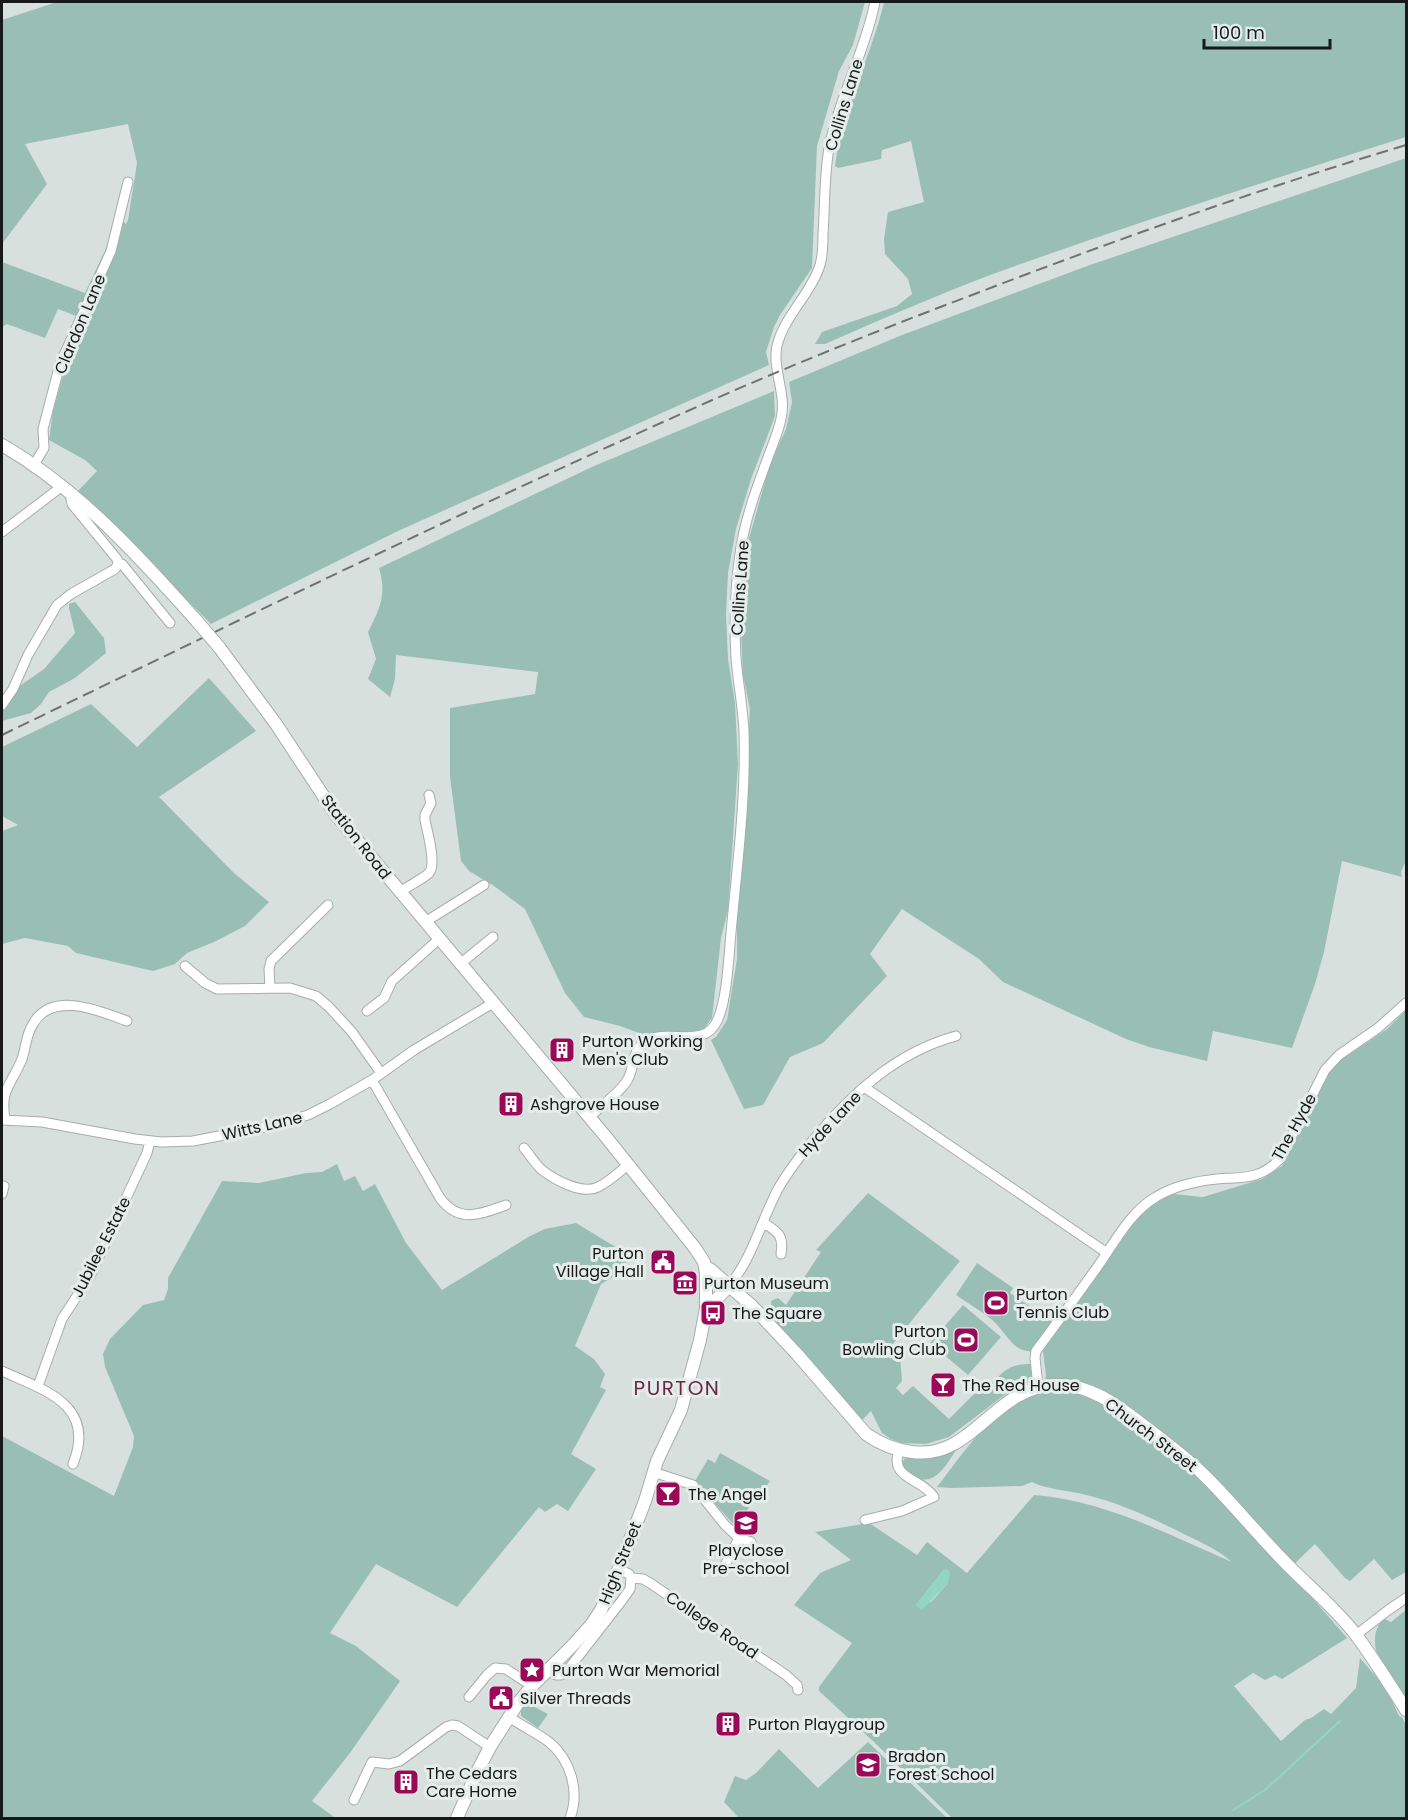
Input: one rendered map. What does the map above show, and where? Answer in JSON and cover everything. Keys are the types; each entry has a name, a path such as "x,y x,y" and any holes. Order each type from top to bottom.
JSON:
{"street":[{"name":"Collins Lane","path":"589,1117 628,1080 637,1051 643,1043 651,1038 662,1036 702,1035 714,1027 720,1012 730,943 742,781 743,725 735,639 740,552 753,500 782,417 783,402 777,363 777,346 785,327 820,265 826,169 832,132 864,43 875,2"},
{"name":"Clardon Lane","path":"34,465 44,448 43,429 60,364 111,251 128,182"},
{"name":"Station Road","path":"2,446 34,465 85,504 195,619 271,716 328,804 628,1164 695,1248"},
{"path":"2,532 61,487"},
{"path":"2,705 13,689 28,655 57,604 70,594 115,569 118,564 117,559 72,504 73,495"},
{"path":"118,564 122,564 170,623"},
{"path":"400,892 429,873 432,867 425,820 431,803 429,795"},
{"path":"425,922 484,885"},
{"path":"270,988 271,962 328,905"},
{"path":"460,964 493,937"},
{"path":"367,1011 384,998 392,981 439,939"},
{"path":"185,966 205,983 217,989 290,988 321,999 352,1032 381,1073"},
{"name":"Witts Lane","path":"3,1120 52,1123 150,1141 193,1141 276,1125 321,1109 372,1080 410,1053 493,1003"},
{"name":"The Hyde","path":"1038,1387 1036,1351 1136,1213 1159,1195 1201,1181 1254,1176 1272,1167 1280,1159 1325,1070 1339,1055 1378,1028 1407,1003"},
{"path":"3,1120 3,1098 22,1059 30,1029 40,1015 51,1008 67,1005 76,1006 112,1021 127,1021"},
{"name":"Hyde Lane","path":"730,1285 747,1261 777,1191 794,1163 837,1112 896,1062 925,1047 956,1036"},
{"path":"372,1080 446,1206 459,1214 471,1215 488,1212 506,1204"},
{"path":"864,1087 1107,1252"},
{"name":"Jubilee Estate","path":"38,1386 63,1319 90,1276 150,1141"},
{"path":"524,1148 545,1172 569,1185 584,1189 598,1187 628,1164"},
{"path":"764,1223 780,1235 783,1244 781,1254"},
{"name":"High Street","path":"457,1818 490,1747 509,1717 532,1686 596,1618 619,1569 645,1501 653,1472 685,1397 700,1340 706,1308 706,1268 695,1248"},
{"name":"Church Street","path":"706,1268 730,1285 752,1306 866,1434 899,1450 924,1453 947,1447 971,1432 1011,1398 1038,1387 1065,1385 1091,1391 1124,1411 1173,1448 1207,1478 1276,1553 1332,1608 1356,1635 1407,1710"},
{"path":"706,1308 730,1285"},
{"path":"2,1371 38,1386 62,1401 70,1410 75,1421 79,1444 73,1464"},
{"path":"865,1520 902,1511 934,1497 930,1490 898,1470 896,1463 899,1450"},
{"path":"653,1472 693,1485 725,1525 739,1538 751,1542"},
{"path":"722,1571 739,1538"},
{"name":"College Road","path":"619,1569 629,1574 631,1578 643,1579 650,1583 790,1677 798,1690"},
{"path":"548,1669 556,1675 567,1671 625,1597 630,1589 631,1578"},
{"path":"1356,1635 1407,1598"},
{"path":"469,1697 495,1668 506,1669 532,1686"},
{"path":"509,1717 551,1744 566,1763 571,1774 574,1792 570,1818"},
{"path":"354,1800 372,1762 389,1764 400,1761 447,1726 458,1726 490,1747"}],"shaded area":[{"path":"57,2 865,2 853,45 839,71 817,146 812,268 774,327 766,352 769,365 398,531 211,624 78,491 97,471 85,460 49,440 53,411 64,372 87,320 58,309 45,338 7,324 2,327 2,262 85,293 108,244 113,225 123,221 126,224 128,220 137,163 128,124 25,144 47,184 2,244 2,20"},
{"path":"884,2 1406,2 1406,137 1066,248 945,293 825,344 815,344 822,332 897,306 912,294 908,279 885,254 884,239 888,212 924,202 911,141 882,150 881,159 838,168 835,166 844,124"},
{"path":"1406,158 1406,861 1401,872 1402,877 1342,861 1324,952 1292,1048 1213,1031 1207,1061 1126,1039 1003,982 979,959 902,909 870,954 887,976 823,1043 790,1057 763,1105 744,1109 711,1040 716,1037 727,1020 737,959 737,905 750,709 743,675 740,611 746,549 770,464 786,429 792,402 789,382 902,335 1090,265"},
{"path":"774,391 775,416 751,479 736,529 728,573 726,615 728,659 735,703 738,764 728,910 721,938 712,1018 703,1030 689,1035 664,1032 642,1034 584,1017 565,993 525,909 469,871 461,861 450,777 450,708 535,694 538,672 396,655 395,679 390,697 368,679 376,659 368,632 381,601 382,586 379,568 594,466"},
{"path":"75,602 104,638 106,653 75,678 49,692 31,713 2,721 2,710 21,685 44,669 75,633 69,604"},
{"path":"209,678 256,731 159,797 234,873 269,902 245,926 187,953 175,964 153,971 76,953 68,946 25,938 2,944 2,831 18,825 2,816 2,747 91,704 137,747"},
{"path":"1406,1010 1406,1572 1392,1580 1374,1559 1350,1581 1315,1544 1288,1570 1347,1638 1282,1679 1275,1675 1265,1680 1253,1673 1234,1686 1281,1741 1305,1720 1324,1709 1331,1714 1356,1688 1360,1658 1386,1688 1399,1716 1406,1725 1406,1818 952,1818 819,1691 819,1687 852,1643 794,1605 820,1573 851,1560 815,1532 869,1523 917,1555 927,1542 967,1573 1034,1495 1060,1498 1111,1511 1232,1562 1212,1548 1132,1510 1079,1493 1045,1487 1032,1482 1022,1486 937,1487 989,1423 1010,1406 1040,1391 1046,1376 1043,1351 1032,1352 1018,1348 991,1319 956,1295 977,1263 1013,1288 1010,1293 1058,1325 1123,1234 1150,1203 1173,1194 1203,1197 1262,1179 1282,1166 1328,1074 1339,1061 1387,1029","holes":["934,1582 948,1583 931,1602 916,1605"]},
{"path":"337,1164 344,1181 355,1176 363,1191 375,1184 406,1243 442,1290 530,1236 545,1229 576,1223 632,1257 625,1263 623,1271 601,1284 575,1346 594,1359 605,1374 600,1387 606,1390 571,1454 596,1469 568,1511 557,1504 545,1512 539,1507 457,1607 376,1564 330,1633 356,1646 400,1681 350,1753 312,1801 333,1818 2,1818 2,1436 114,1496 133,1447 134,1436 105,1367 103,1354 110,1339 143,1305 164,1300 168,1289 168,1278 222,1181 259,1183 322,1172"},
{"path":"868,1193 960,1261 892,1345 900,1355 902,1381 896,1388 903,1395 913,1386 949,1419 978,1390 976,1387 983,1380 990,1386 1003,1372 1017,1365 1031,1364 1035,1368 1034,1379 1027,1385 1007,1393 949,1437 926,1444 902,1443 891,1439 882,1433 871,1411 861,1421 826,1377 774,1323 777,1318 772,1311 771,1301 778,1298 786,1305 821,1252 816,1250"},
{"name":"Purton Bowling Club","path":"963,1305 1001,1337 968,1375 930,1343"},
{"path":"958,1447 942,1470 931,1478 918,1478 902,1466 905,1458"},
{"path":"720,1453 770,1481 760,1495 757,1494 735,1526 695,1481 708,1459 715,1463"},
{"path":"946,1569 950,1572 948,1583 921,1610 916,1605"},
{"path":"1406,1610 1406,1700 1385,1671 1376,1650 1375,1640 1377,1629 1383,1618 1391,1622"},
{"path":"527,1703 548,1714 538,1728 521,1716 521,1710"},
{"name":"Bradon Forest School","path":"868,1742 947,1818 739,1818 724,1802 735,1776 746,1780 779,1749 818,1788"}],"waterway":[{"path":"1233,1810 1265,1790 1340,1721"}],"railway":[{"path":"2,735 510,492 789,367 935,309 1133,235 1296,179 1406,145"}],"place":[{"name":"Purton Working Men's Club","path":"562,1050"},
{"name":"Ashgrove House","path":"511,1104"},
{"name":"Purton Village Hall","path":"663,1262"},
{"name":"Purton Museum","path":"685,1283"},
{"name":"Purton Tennis Club","path":"996,1303"},
{"name":"The Square","path":"713,1313"},
{"name":"Purton Bowling Club","path":"966,1340"},
{"name":"The Red House","path":"943,1385"},
{"name":"The Angel","path":"668,1494"},
{"name":"Playclose Pre-school","path":"746,1523"},
{"name":"Purton War Memorial","path":"532,1670"},
{"name":"Silver Threads","path":"501,1698"},
{"name":"Purton Playgroup","path":"728,1724"},
{"name":"Bradon Forest School","path":"868,1765"},
{"name":"The Cedars Care Home","path":"406,1782"}],"district":[{"name":"PURTON","path":"677,1388"}]}
